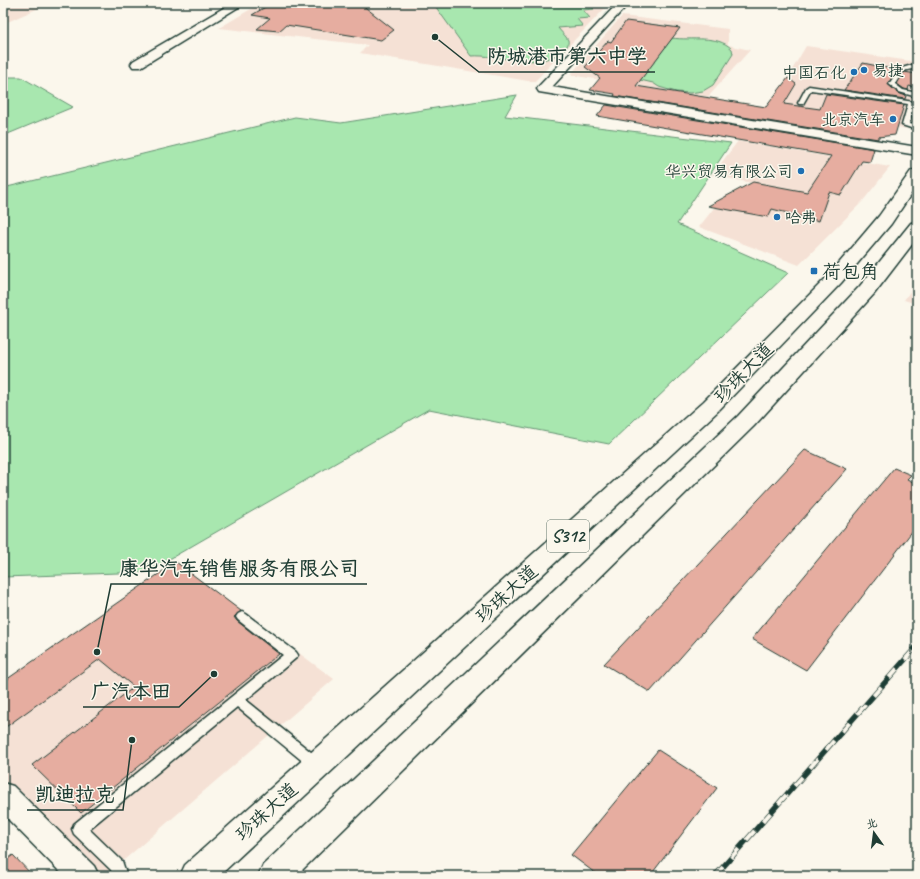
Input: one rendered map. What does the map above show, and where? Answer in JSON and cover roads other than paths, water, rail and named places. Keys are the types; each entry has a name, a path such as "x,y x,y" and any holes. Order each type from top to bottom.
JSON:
{"main road":[{"name":"珍珠大道","path":"196,876 711,406 835,279 885,220 917,174"},
{"name":"珍珠大道","path":"274,876 746,421 867,290 917,228"}],"street":[{"path":"137,64 240,3"},
{"path":"624,3 543,88 917,151"},
{"path":"3,795 84,876"}],"lane":[{"path":"917,68 912,67 901,70 892,84 901,91 917,95"},
{"path":"801,103 809,88 912,103 905,125 917,128"},
{"path":"120,876 117,866 79,829 292,655 242,617"},
{"path":"237,700 317,765"}],"railway":[{"path":"715,876 917,646"}],"place":[{"name":"防城港市第六中学","path":"435,37"},
{"name":"易捷","path":"864,70"},
{"name":"中国石化","path":"854,72"},
{"name":"北京汽车","path":"893,119"},
{"name":"华兴贸易有限公司","path":"801,171"},
{"name":"哈弗","path":"777,217"},
{"name":"荷包角","path":"814,271"},
{"name":"康华汽车销售服务有限公司","path":"97,652"},
{"name":"广汽本田","path":"214,674"},
{"name":"凯迪拉克","path":"132,740"}]}
